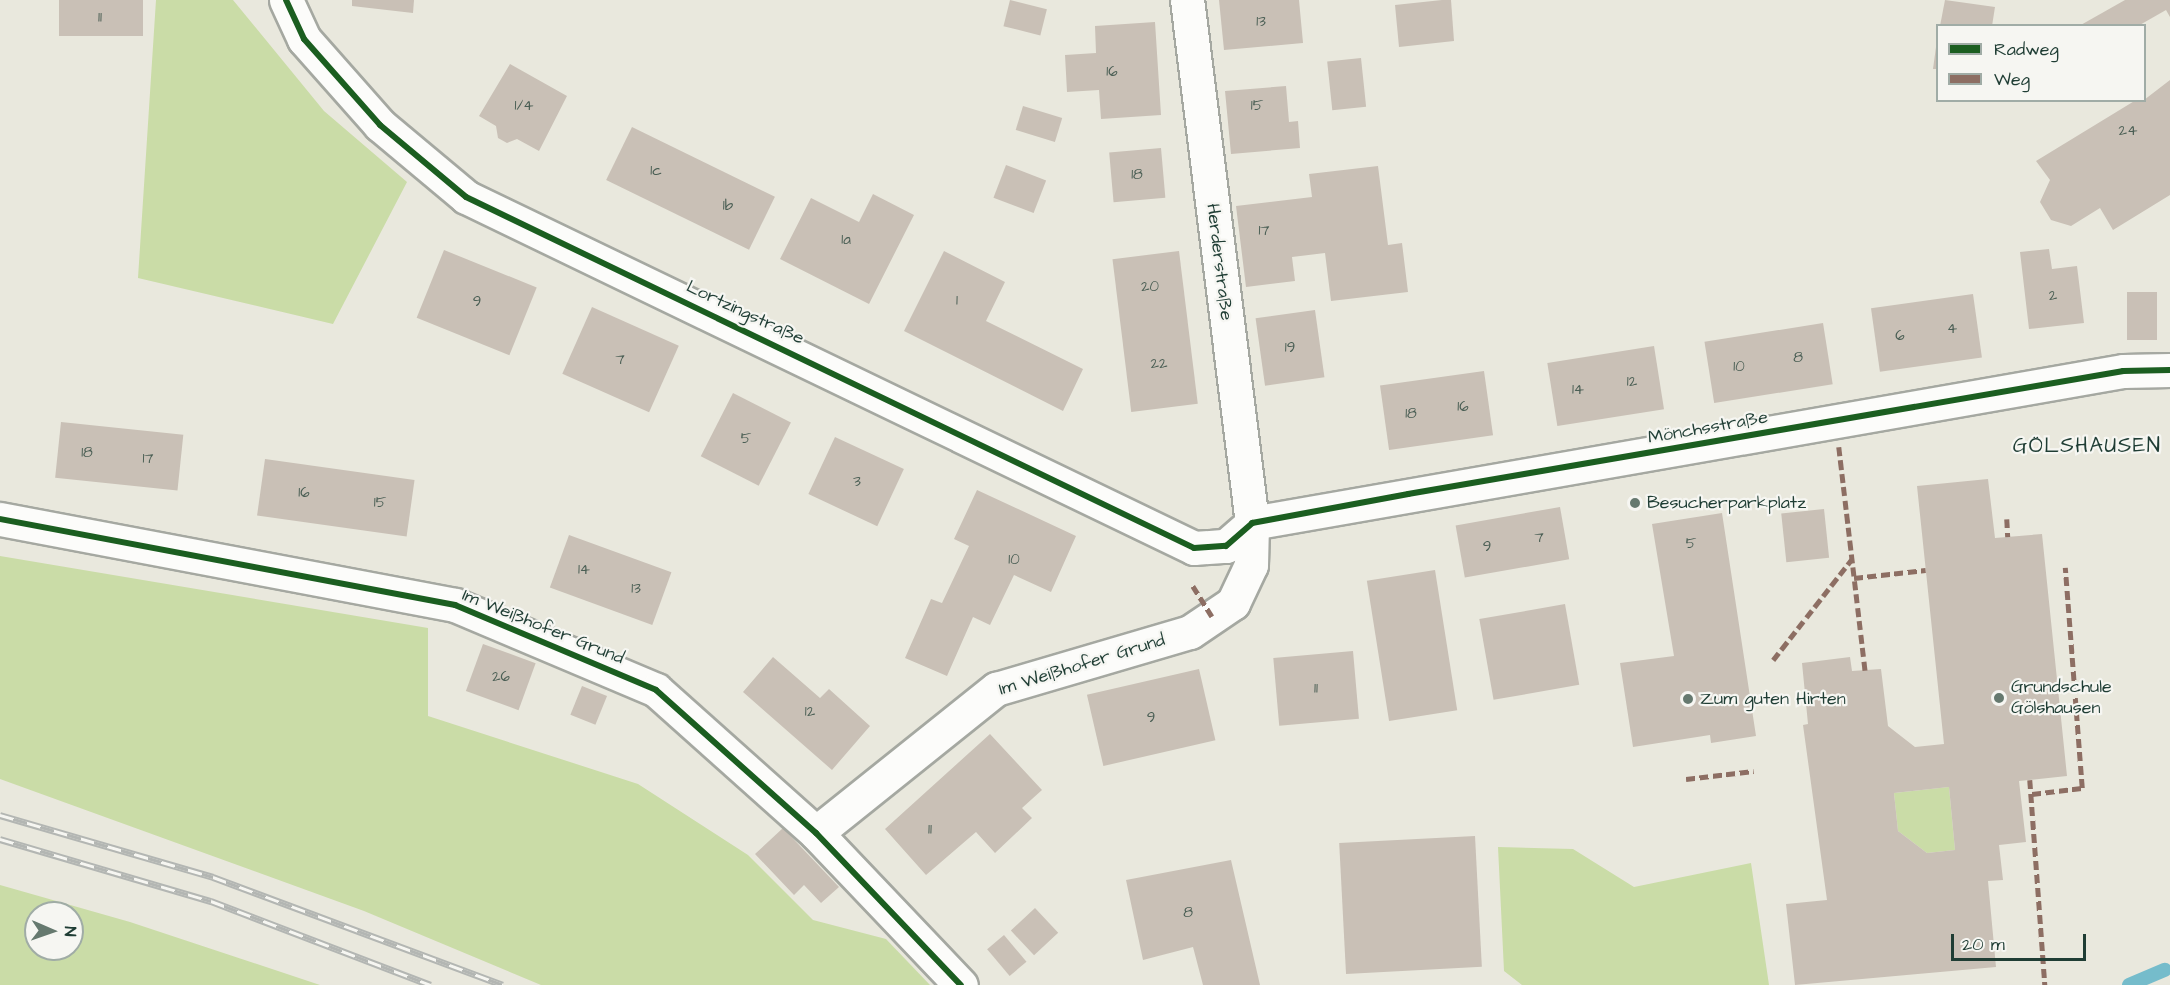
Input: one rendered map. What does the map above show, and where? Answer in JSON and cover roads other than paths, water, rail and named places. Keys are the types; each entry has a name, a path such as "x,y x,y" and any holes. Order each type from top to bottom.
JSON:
{"street":[{"name":"Lortzingstraße","path":"286,0 304,39 380,125 466,197 1194,548 1226,546 1252,524"},
{"name":"Herderstraße","path":"1187,0 1252,524"},
{"name":"Mönchsstraße","path":"1252,524 2123,371 2170,369"},
{"name":"Im Weißhofer Grund","path":"0,519 455,605 656,690 816,833 961,985"},
{"name":"Im Weißhofer Grund","path":"816,833 996,689 1190,632 1233,603 1251,565 1252,524"}],"waterway":[{"path":"2129,985 2165,970"}],"railway":[{"path":"0,815 213,877 503,985"},
{"path":"0,839 211,901 431,985"}],"place":[{"name":"Besucherparkplatz","path":"1635,503"},
{"name":"Grundschule Gölshausen","path":"1999,698"},
{"name":"Zum guten Hirten","path":"1688,699"}],"district":[{"name":"GÖLSHAUSEN","path":"2087,446"}]}
